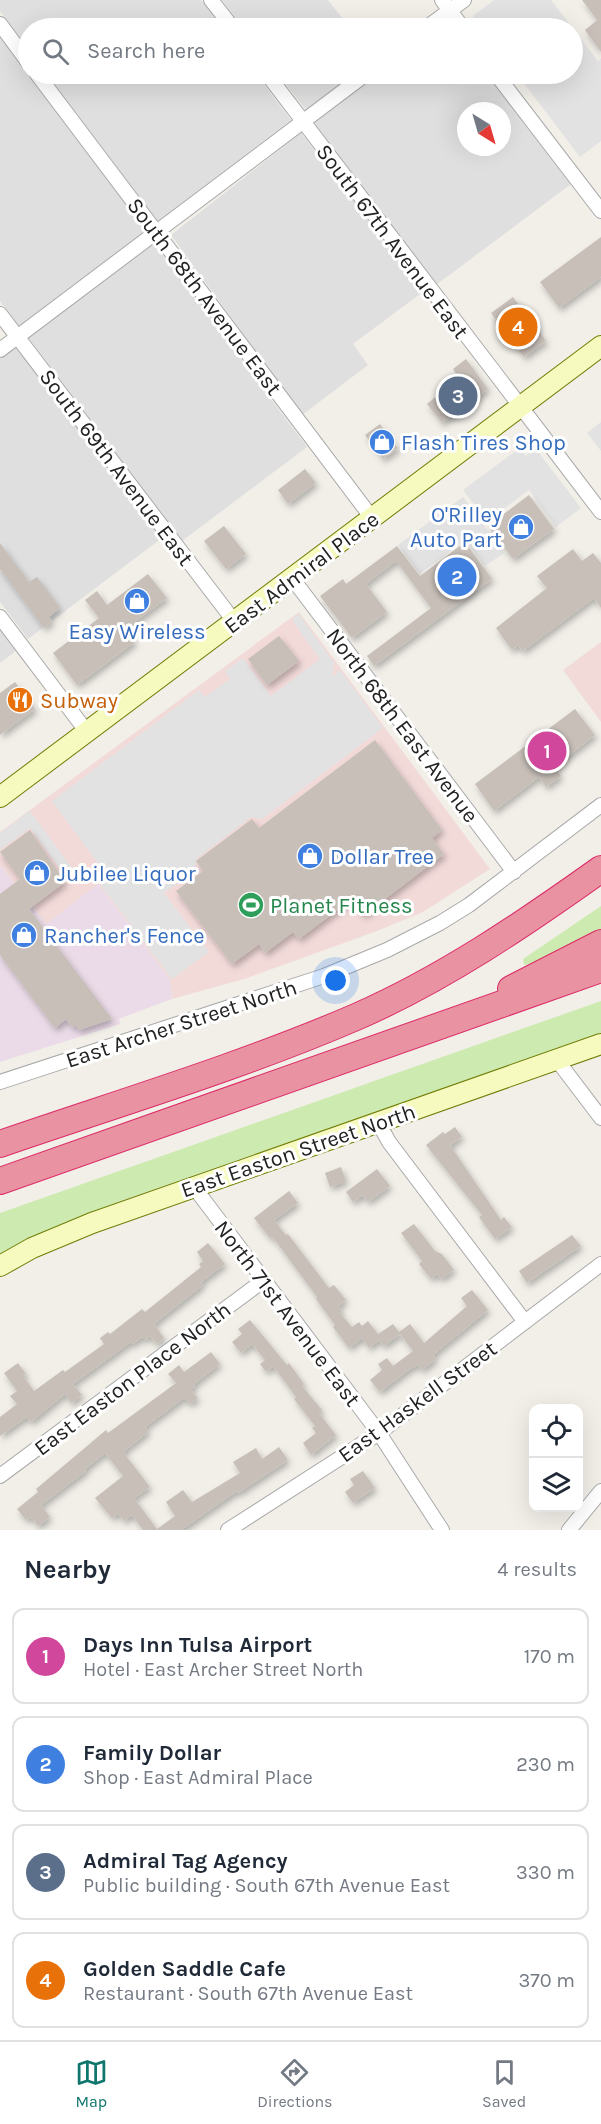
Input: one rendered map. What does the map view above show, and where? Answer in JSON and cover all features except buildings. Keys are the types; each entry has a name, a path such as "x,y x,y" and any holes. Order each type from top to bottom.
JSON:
{"highway":[{"path":"0,1144 213,1071 356,1017 478,951 557,901 601,869"},
{"path":"557,901 601,877"},
{"path":"431,1031 601,943"},
{"path":"0,1181 431,1031 601,969"}],"main road":[{"name":"East Admiral Place","path":"0,797 601,346"},
{"name":"East Easton Street North","path":"0,1266 32,1248 93,1223 601,1044"}],"street":[{"path":"211,0 225,18"},
{"path":"435,18 446,5 464,0"},
{"path":"446,5 456,18"},
{"path":"0,24 18,48"},
{"name":"South 68th Avenue East","path":"45,84 372,518"},
{"name":"South 67th Avenue East","path":"274,84 601,512"},
{"path":"0,350 352,84"},
{"path":"504,84 601,211"},
{"name":"South 69th Avenue East","path":"0,314 234,621"},
{"name":"North 68th East Avenue","path":"292,578 514,872"},
{"path":"0,617 87,732"},
{"name":"East Archer Street North","path":"0,1082 354,965 440,923 514,872 601,805"},
{"path":"557,1060 601,1118"},
{"path":"378,1122 389,1142 525,1322"},
{"name":"North 71st Avenue East","path":"194,1187 379,1433 442,1530"},
{"name":"East Haskell Street","path":"228,1530 379,1433 601,1264"},
{"name":"East Easton Place North","path":"0,1476 264,1280"},
{"path":"569,1530 601,1491"}],"shaded area":[{"path":"0,0 201,0 214,18 18,18 18,35 0,11"},
{"path":"222,0 328,0 342,18 236,18"},
{"path":"494,0 551,0 565,18 474,18 473,16"},
{"path":"0,36 18,60 18,84 36,84 148,231 20,328 0,301"},
{"path":"583,42 598,61 601,58 601,141 580,157 525,84 583,84"},
{"path":"55,84 264,84 291,120 158,221"},
{"path":"286,84 341,84 306,110"},
{"path":"364,84 496,84 509,102 457,102 457,156 511,156 511,104 571,184 436,285 313,122"},
{"path":"301,133 424,291 353,344 368,365 302,415 171,235"},
{"path":"153,242 307,447 182,541 28,337"},
{"path":"16,346 162,538 28,639 0,602 0,358"},
{"path":"601,422 601,451 587,433"},
{"path":"520,448 526,456 536,449 581,508 556,527 529,490 487,521 463,490"},
{"path":"463,497 504,553 485,566 465,540 420,574 398,545"},
{"path":"299,612 490,869 423,912 377,931 244,979 172,999 170,980 99,885 46,924 0,865 0,832"},
{"path":"299,614 334,663 332,677 340,670 383,728 262,819 251,817 196,859 195,870 164,893 209,952 172,979 99,883 108,877 52,801 199,690 205,697 230,679 225,671 243,658 271,696 320,659 294,623 293,618"},
{"path":"0,629 16,651 0,663"},
{"path":"601,642 601,722 563,670"},
{"path":"30,811 78,876 70,882 30,828 0,850 0,833"},
{"path":"0,865 46,924 98,884 170,980 172,999 119,1019 120,1024 0,1062"}],"green space":[{"path":"601,906 601,936 553,959 524,965 523,959"},
{"path":"601,1001 601,1033 107,1206 49,1229 0,1255 0,1213"}],"place":[{"name":"Golden Saddle Cafe","path":"518,327"},
{"name":"Admiral Tag Agency","path":"458,396"},
{"name":"Flash Tires Shop","path":"382,442"},
{"name":"O'Rilley Auto Part","path":"521,527"},
{"name":"Family Dollar","path":"457,577"},
{"name":"Easy Wireless","path":"137,601"},
{"name":"Subway","path":"20,700"},
{"name":"Days Inn Tulsa Airport","path":"547,751"},
{"name":"Dollar Tree","path":"310,856"},
{"name":"Jubilee Liquor","path":"37,873"},
{"name":"Planet Fitness","path":"251,905"},
{"name":"Rancher's Fence","path":"24,935"}]}
